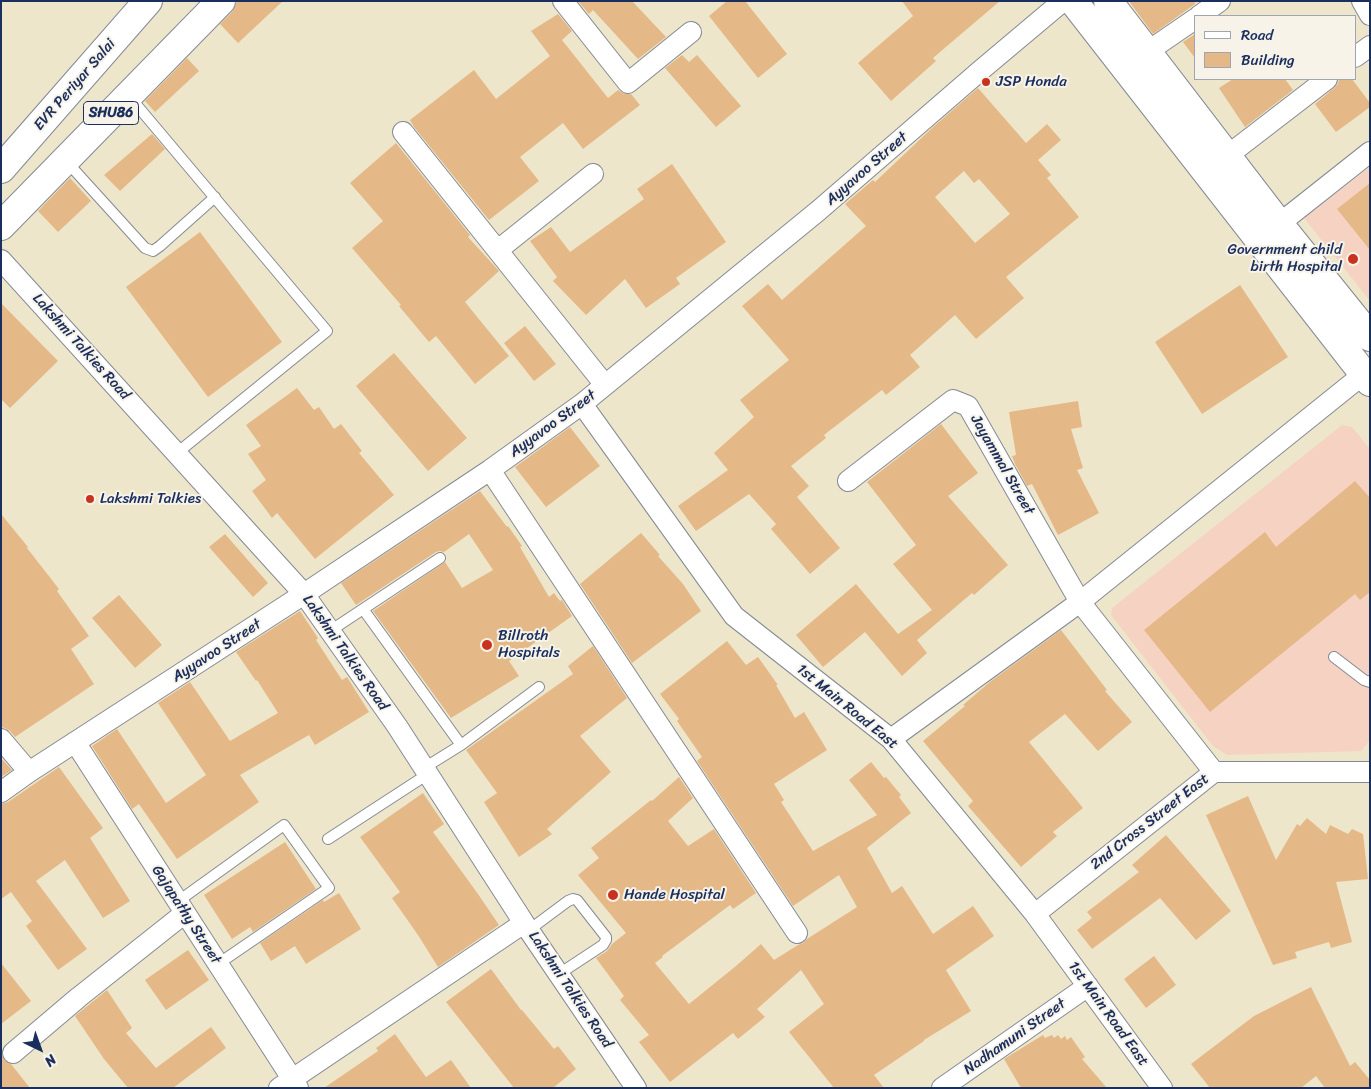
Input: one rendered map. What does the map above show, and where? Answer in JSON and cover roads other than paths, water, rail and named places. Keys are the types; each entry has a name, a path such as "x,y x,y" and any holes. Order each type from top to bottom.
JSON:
{"street":[{"name":"EVR Periyar Salai","path":"1,168 148,1"},
{"name":"SHU86","path":"1,226 221,1"},
{"path":"563,1 628,83 691,32"},
{"name":"Ayyavoo Street","path":"1,792 490,470 582,404 818,212 1063,1"},
{"path":"890,739 1080,602 1368,375 1074,1"},
{"path":"1108,1 1279,224 1370,337"},
{"path":"1200,15 1220,1"},
{"path":"1362,1 1370,15"},
{"path":"1147,52 1194,20"},
{"path":"1356,56 1370,46"},
{"path":"1227,156 1326,80"},
{"path":"403,132 605,385"},
{"path":"1279,224 1370,152"},
{"path":"498,250 593,174"},
{"name":"Lakshmi Talkies Road","path":"1,260 304,594 397,726 526,926 636,1088"},
{"name":"Jayammal Street","path":"848,481 954,400 968,406 1080,602"},
{"name":"1st Main Road East","path":"582,404 734,616 890,739 1034,914 1162,1088"},
{"path":"490,470 797,933"},
{"path":"1080,602 1214,772"},
{"path":"1,739 30,772"},
{"name":"Gajapathy Street","path":"75,742 218,964 289,1085"},
{"name":"2nd Cross Street East","path":"1034,914 1214,772 1370,772"},
{"path":"12,1053 181,907"},
{"path":"289,1085 526,926"},
{"name":"Nadhamuni Street","path":"942,1088 1088,986"}],"lane":[{"path":"128,95 327,331 177,453"},
{"path":"65,160 145,248 153,251 214,197"},
{"path":"330,631 440,558"},
{"path":"364,609 461,746"},
{"path":"1334,657 1364,680 1370,682"},
{"path":"328,839 461,746 539,687"},
{"path":"181,907 284,824 329,888 218,964"},
{"path":"526,926 573,899 577,900 606,937 603,945 559,974"}],"place":[{"name":"JSP Honda","path":"986,82"},
{"name":"Government child birth Hospital","path":"1353,259"},
{"name":"Lakshmi Talkies","path":"90,499"},
{"name":"Billroth Hospitals","path":"487,645"},
{"name":"Hande Hospital","path":"613,895"}]}
